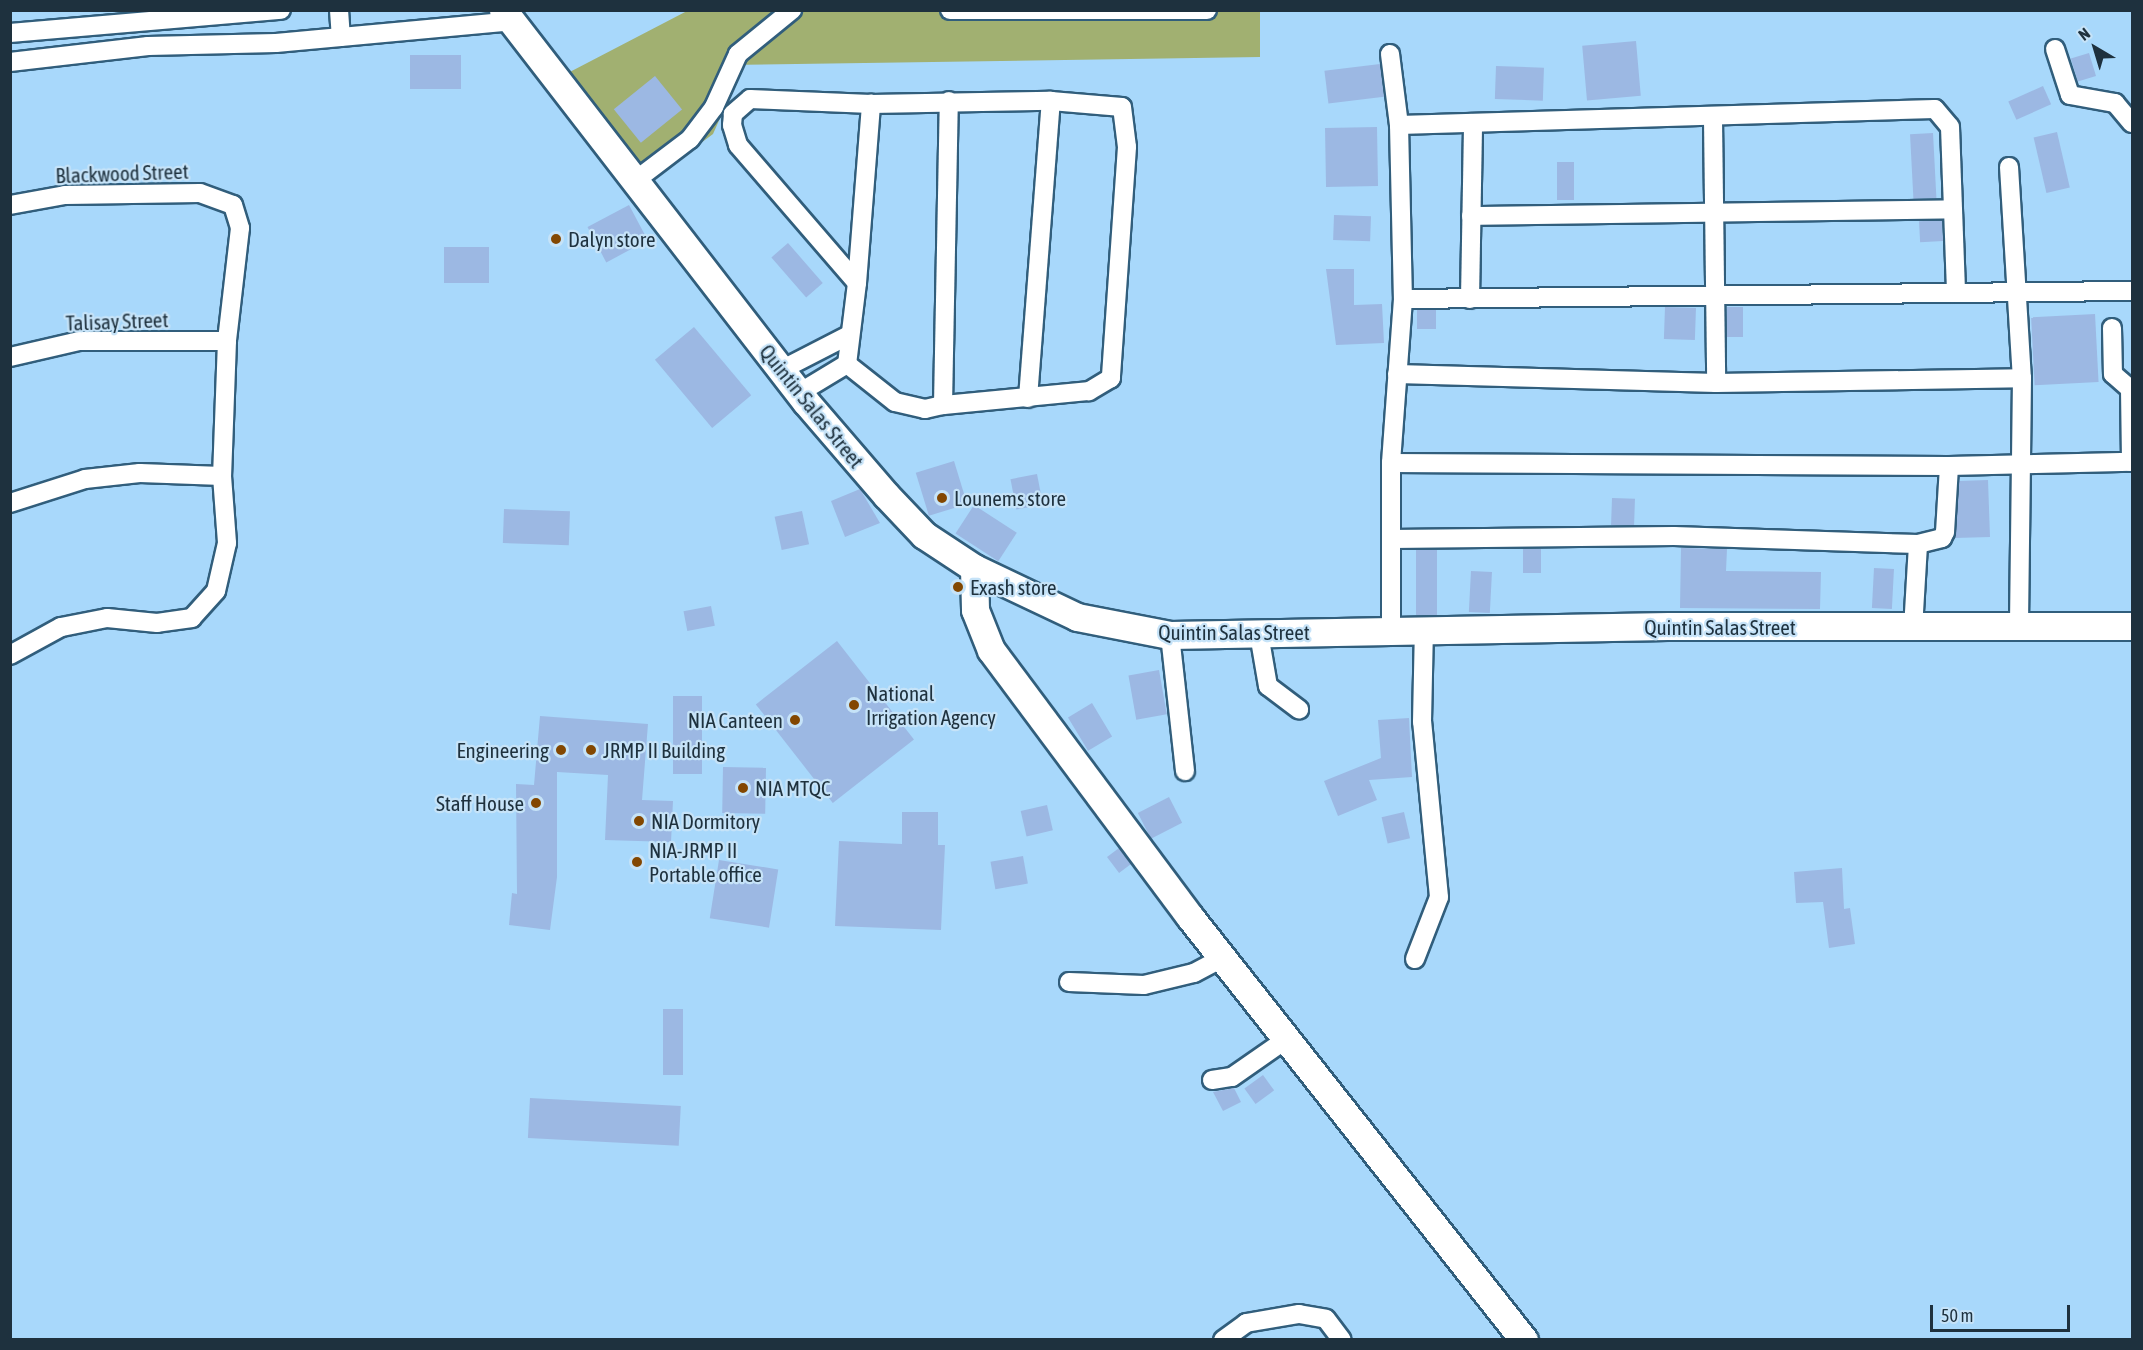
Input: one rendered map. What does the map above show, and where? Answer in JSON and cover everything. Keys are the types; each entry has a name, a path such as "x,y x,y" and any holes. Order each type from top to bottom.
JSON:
{"main road":[{"name":"Quintin Salas Street","path":"508,16 799,393 924,535 974,568 1077,617 1170,635 1391,629 1913,629 2133,626"},
{"path":"974,568 975,610 991,650 1286,1041 1524,1340"}],"street":[{"path":"10,33 281,10"},
{"path":"339,10 341,37"},
{"path":"636,180 690,138 714,107 738,54 792,10"},
{"path":"950,10 1119,13 1207,10"},
{"path":"10,62 148,46 341,37 508,16"},
{"path":"2055,49 2070,94 2115,103 2133,123"},
{"path":"1390,54 1400,125 1403,299 1391,464 1391,629"},
{"path":"847,364 895,402 911,408 1028,398 1104,386 1115,354 1125,114 1118,103 949,101 871,104 750,99 733,114 732,125 738,145 857,283"},
{"path":"943,405 949,101"},
{"path":"1028,398 1051,101"},
{"path":"847,364 857,283 871,104"},
{"path":"1400,125 1713,118 1935,109 1950,127 1956,293"},
{"path":"1713,118 1716,215 1714,293 1716,383"},
{"path":"1470,299 1473,123"},
{"path":"2009,167 2019,296 2022,378 2019,627"},
{"name":"Blackwood Street","path":"10,205 139,190 214,195 233,205 240,228 227,341"},
{"path":"1471,216 1716,215 1952,209"},
{"path":"1403,299 1714,293 1956,293 2019,296 2133,291"},
{"path":"1391,464 1949,466 2132,462 2130,389 2113,374 2112,328"},
{"path":"781,370 849,336"},
{"name":"Talisay Street","path":"10,357 79,341 227,341"},
{"path":"10,655 61,627 107,618 174,622 203,610 224,576 222,476 227,341"},
{"path":"799,393 847,364"},
{"path":"1397,374 1716,383 2022,378"},
{"path":"1391,539 1674,537 1918,544 1942,538 1945,532 1949,466"},
{"path":"10,503 85,479 140,473 222,476"},
{"path":"1913,629 1918,544"},
{"path":"1415,959 1439,897 1422,722 1424,630"},
{"path":"1258,634 1268,686 1299,709"},
{"path":"1170,635 1185,771"},
{"path":"1069,982 1143,985 1194,973 1222,958"},
{"path":"1212,1080 1232,1077 1286,1041"},
{"path":"1223,1340 1246,1323 1299,1314 1326,1319 1342,1340"}],"green space":[{"path":"687,11 1260,11 1260,57 727,65 729,98 713,134 650,181 564,75"}],"building":[{"path":"1636,41 1641,96 1587,100 1582,46"},
{"path":"2089,53 2096,76 2078,82 2071,59"},
{"path":"410,55 461,55 461,89 410,89"},
{"path":"1380,64 1384,97 1328,104 1324,71"},
{"path":"1496,66 1544,68 1543,101 1495,99"},
{"path":"655,76 682,109 641,143 614,109"},
{"path":"2043,86 2051,104 2016,120 2008,101"},
{"path":"1377,127 1378,186 1326,187 1325,128"},
{"path":"2057,132 2070,188 2046,193 2034,137"},
{"path":"1933,133 1936,198 1913,199 1910,134"},
{"path":"1557,162 1574,162 1574,200 1557,200"},
{"path":"629,205 648,240 606,262 588,227"},
{"path":"1334,215 1371,216 1370,241 1333,240"},
{"path":"1942,220 1943,241 1920,242 1919,221"},
{"path":"788,243 823,283 806,297 771,257"},
{"path":"444,247 489,247 489,283 444,283"},
{"path":"1326,269 1354,269 1354,305 1382,304 1384,343 1336,345"},
{"path":"1665,307 1696,308 1695,340 1664,339"},
{"path":"1727,307 1743,307 1743,337 1727,337"},
{"path":"1417,310 1436,310 1436,329 1417,329"},
{"path":"2095,314 2099,382 2035,385 2031,317"},
{"path":"694,327 751,395 712,428 655,360"},
{"path":"954,461 967,504 929,516 916,473"},
{"path":"1037,474 1043,504 1016,510 1010,479"},
{"path":"1988,480 1990,537 1955,538 1959,481"},
{"path":"860,489 880,523 845,537 831,501"},
{"path":"1612,498 1635,499 1634,526 1611,525"},
{"path":"974,505 1017,533 998,561 955,534"},
{"path":"504,509 570,511 569,545 503,543"},
{"path":"802,511 809,544 782,550 775,517"},
{"path":"1681,548 1727,549 1726,571 1821,572 1820,609 1680,608"},
{"path":"1523,549 1541,549 1541,573 1523,573"},
{"path":"1416,550 1437,550 1437,615 1416,615"},
{"path":"1874,568 1894,569 1892,609 1872,608"},
{"path":"1471,571 1492,572 1490,613 1469,612"},
{"path":"711,606 715,626 687,631 684,611"},
{"name":"National Irrigation Agency","path":"837,641 914,740 833,803 756,704"},
{"path":"1159,670 1167,714 1136,720 1128,675"},
{"path":"673,696 702,696 702,774 673,774"},
{"path":"1092,703 1112,736 1088,751 1068,717"},
{"path":"540,716 648,724 642,800 673,801 671,842 605,840 608,775 557,772 557,877 550,930 509,925 512,893 517,894 516,784 534,785"},
{"path":"1409,718 1412,777 1369,780 1377,800 1338,816 1324,781 1381,758 1378,720"},
{"path":"723,767 766,768 765,814 722,813"},
{"path":"1169,797 1182,823 1151,839 1138,813"},
{"path":"1047,805 1053,830 1027,836 1021,811"},
{"path":"902,812 938,812 938,845 945,845 941,930 835,926 839,841 902,844"},
{"path":"1404,812 1410,838 1388,843 1382,817"},
{"path":"1119,848 1131,864 1119,873 1107,857"},
{"path":"1023,856 1028,884 995,889 991,862"},
{"path":"719,860 778,869 769,928 710,918"},
{"path":"1842,868 1844,909 1850,908 1855,944 1829,948 1823,902 1796,903 1794,872"},
{"path":"663,1009 683,1009 683,1075 663,1075"},
{"path":"1263,1075 1274,1090 1256,1104 1244,1089"},
{"path":"1234,1088 1241,1102 1223,1111 1213,1092"},
{"path":"530,1098 681,1106 679,1146 528,1138"}],"place":[{"name":"Dalyn store","path":"556,239"},
{"name":"Lounems store","path":"942,498"},
{"name":"Exash store","path":"958,587"},
{"name":"National Irrigation Agency","path":"854,705"},
{"name":"NIA Canteen","path":"795,720"},
{"name":"Engineering","path":"561,750"},
{"name":"JRMP II Building","path":"591,750"},
{"name":"NIA MTQC","path":"743,788"},
{"name":"Staff House","path":"536,803"},
{"name":"NIA Dormitory","path":"639,821"},
{"name":"NIA-JRMP II Portable office","path":"637,862"}]}
